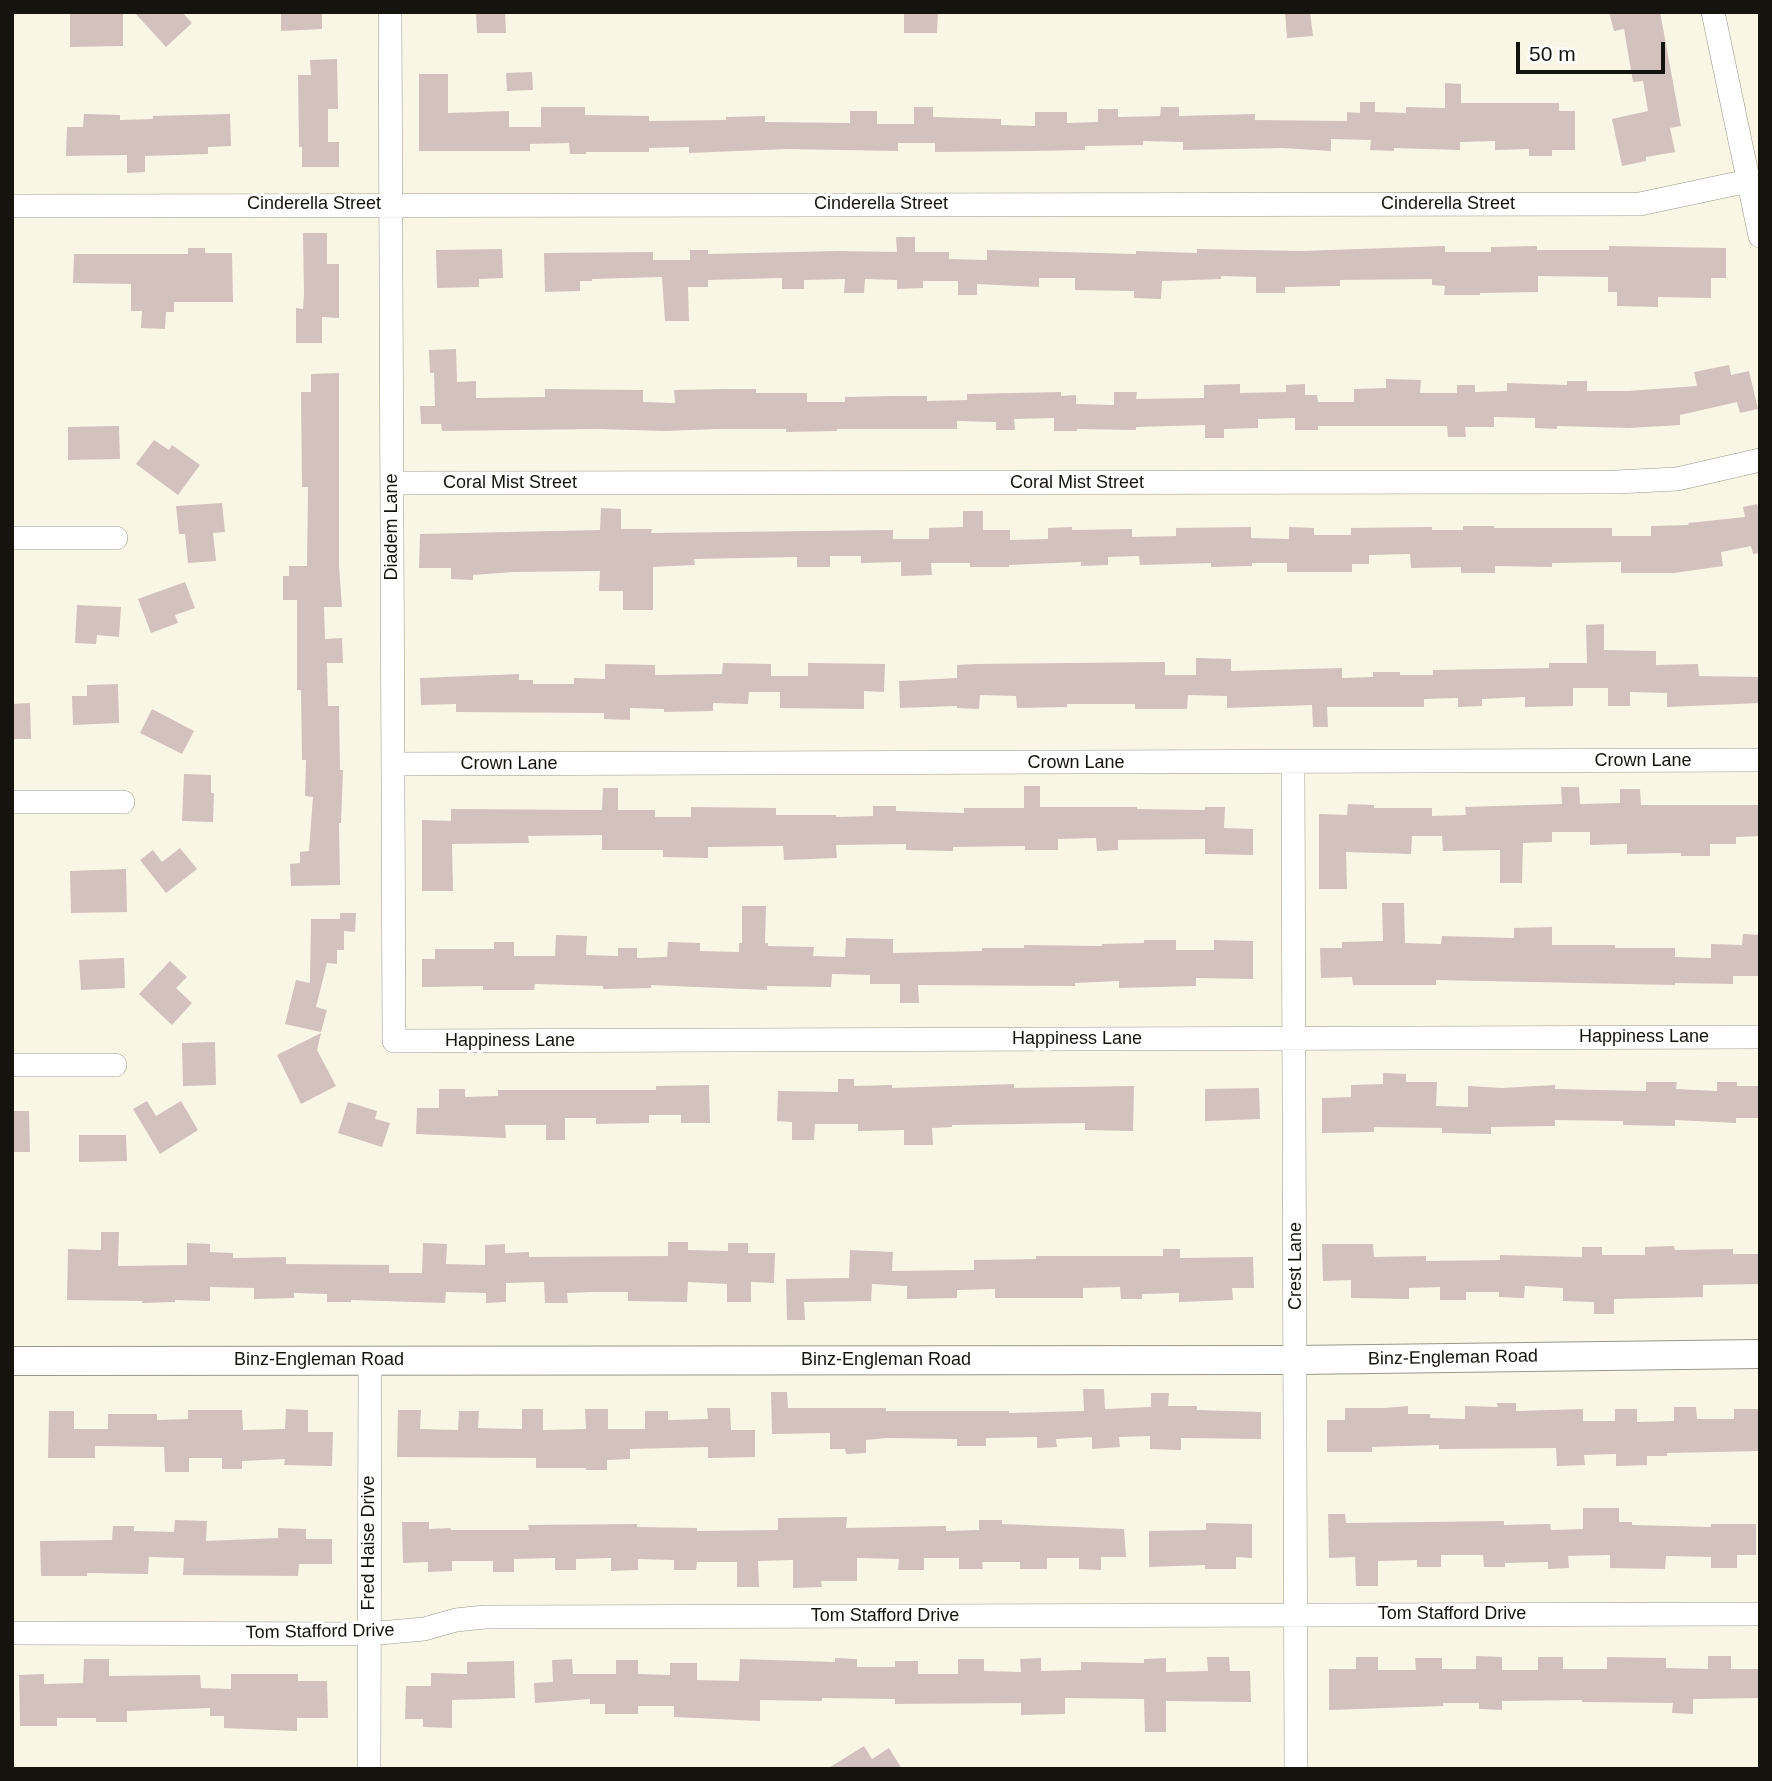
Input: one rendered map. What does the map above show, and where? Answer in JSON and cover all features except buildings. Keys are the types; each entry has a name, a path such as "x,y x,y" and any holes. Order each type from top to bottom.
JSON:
{"street":[{"name":"Diadem Lane","path":"390,12 394,1041"},
{"path":"1713,12 1760,236"},
{"name":"Cinderella Street","path":"12,206 1640,204 1748,181"},
{"name":"Coral Mist Street","path":"392,483 1616,482 1677,479 1760,460"},
{"path":"12,538 116,538"},
{"name":"Crown Lane","path":"393,764 1760,760"},
{"name":"Crest Lane","path":"1293,763 1296,1769"},
{"path":"12,802 123,802"},
{"name":"Happiness Lane","path":"394,1041 1760,1037"},
{"path":"12,1065 115,1065"},
{"name":"Binz-Engleman Road","path":"12,1361 1296,1360 1760,1354"},
{"name":"Fred Haise Drive","path":"369,1769 370,1360"},
{"name":"Tom Stafford Drive","path":"12,1633 369,1634 424,1629 456,1620 485,1617 1760,1614"}]}
